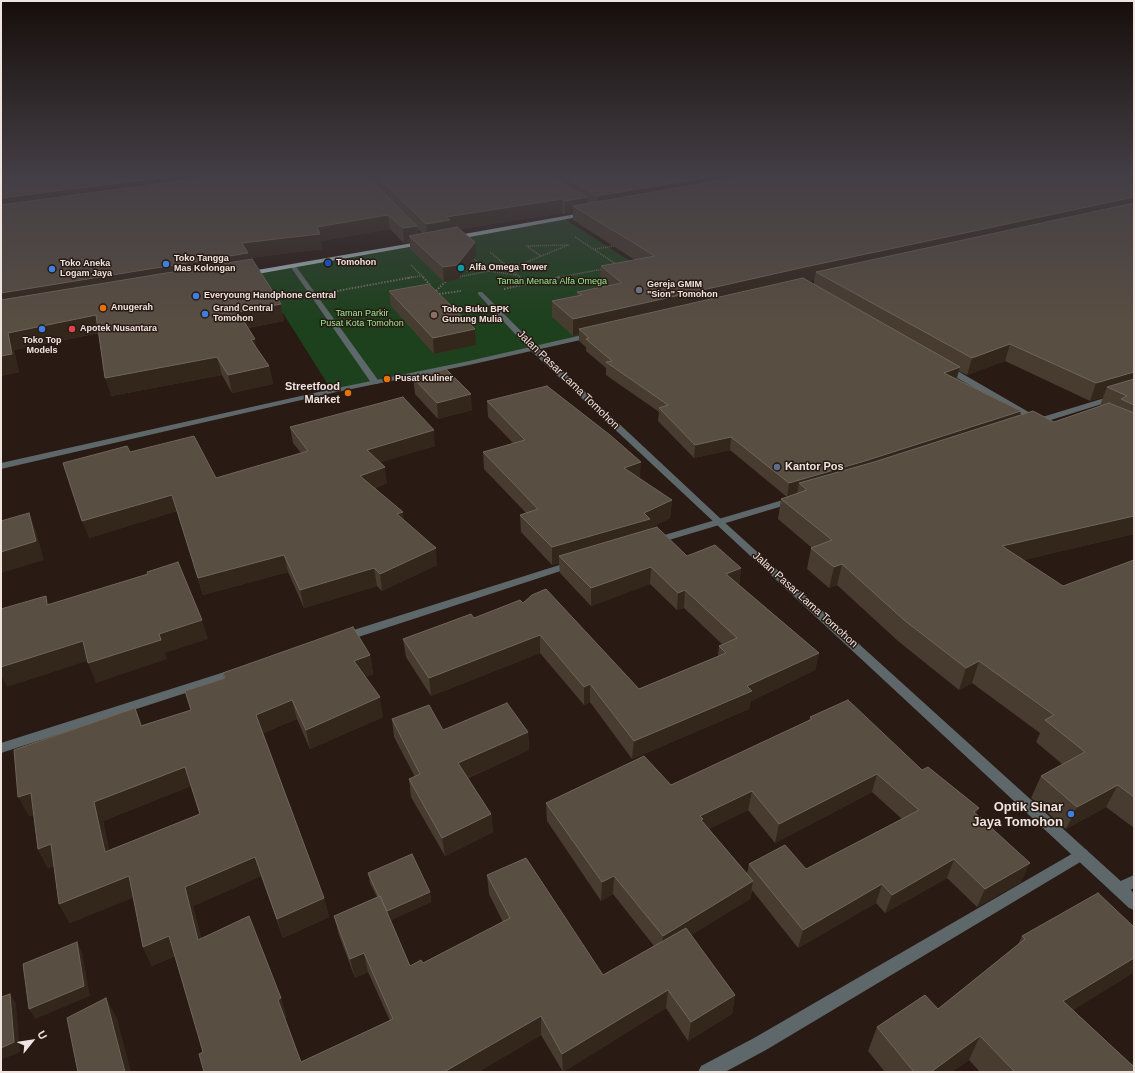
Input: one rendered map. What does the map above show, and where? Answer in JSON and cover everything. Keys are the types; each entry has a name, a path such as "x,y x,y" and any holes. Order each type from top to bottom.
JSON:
{"highway":[{"path":"449,239 530,224"},
{"path":"235,276 434,242"}],"street":[{"path":"293,266 375,382"},
{"name":"Jalan Pasar Lama Tomohon","path":"480,293 533,348 719,522 1134,903"},
{"path":"1,466 596,334"},
{"path":"942,366 1038,421"},
{"path":"1023,426 1088,409 1134,391"},
{"path":"644,544 800,498"},
{"path":"334,640 584,561"},
{"path":"1,748 243,670"},
{"path":"707,1072 760,1044 1082,854"},
{"path":"1120,889 1134,881"}],"path":[{"path":"570,233 619,266 611,268"},
{"path":"510,269 568,245 520,246"},
{"path":"528,246 541,256"},
{"path":"595,249 614,246"},
{"path":"488,251 527,284 603,269"},
{"path":"468,260 476,256"},
{"path":"474,258 489,271"},
{"path":"408,263 440,295 467,289"},
{"path":"455,277 489,271 516,275"},
{"path":"314,296 421,276"},
{"path":"436,291 448,279"}],"green space":[{"path":"529,224 572,224 705,309 469,363 332,391 257,272"}],"building":[{"path":"1,224 334,224 317,227 320,234 242,243 248,253 1,293"},
{"path":"398,224 415,224 417,226 403,228"},
{"path":"603,224 1007,224 573,319 552,301 582,295 577,292 622,283 601,266 655,256"},
{"path":"1037,224 1134,224 1134,372 1096,383 1010,344 972,358 816,272"},
{"path":"457,227 475,242 457,265 443,267 409,236"},
{"path":"252,259 281,304 238,312 255,339 251,340 269,366 228,375 217,357 105,378 96,315 8,333 12,354 1,356 1,300"},
{"path":"803,278 960,367 944,373 1021,411 865,461 789,483 731,437 695,445 659,408 668,405 606,362 612,361 586,339 589,338 579,329"},
{"path":"429,284 475,329 433,338 389,291"},
{"path":"446,369 471,394 437,403 413,378"},
{"path":"1134,379 1134,405 1121,399 1127,396 1107,387"},
{"path":"547,386 610,435 641,462 624,468 672,500 644,513 650,519 552,547 520,515 538,509 483,452 525,440 487,401"},
{"path":"403,397 434,430 367,450 385,467 360,476 403,512 397,514 436,548 380,574 374,568 300,590 284,555 198,578 172,495 82,521 63,463 127,446 130,452 194,436 216,478 308,451 290,427"},
{"path":"1109,403 1134,413 1134,516 1002,546 1063,586 1134,560 1134,797 1118,785 1077,807 1041,776 1085,752 1045,720 1054,715 979,661 966,668 904,620 842,564 834,567 811,548 832,540 781,499 807,490 799,483 874,462 1033,411 1054,422"},
{"path":"29,513 36,541 1,552 1,521"},
{"path":"657,527 687,556 715,545 741,568 726,574 819,653 747,686 752,691 634,741 590,684 584,687 540,635 429,678 403,639 471,614 474,618 520,600 523,603 532,595 546,589 639,689 726,653 719,646 737,638 685,590 678,593 651,567 591,588 559,556"},
{"path":"178,562 202,620 159,634 161,640 88,663 83,641 1,667 1,609 46,596 47,605 148,574 147,572"},
{"path":"353,627 370,655 354,661 380,697 306,730 292,700 256,715 324,898 277,919 255,857 185,887 198,940 249,916 281,998 278,1000 301,1062 393,1019 364,953 350,959 334,916 380,896 410,966 421,960 423,963 510,918 487,875 526,858 603,975 686,928 735,995 691,1022 668,990 562,1054 541,1016 444,1072 204,1072 199,1054 203,1052 169,936 143,947 129,876 59,904 51,844 38,849 31,793 18,797 14,750 135,708 141,726 191,710 185,691 225,678 223,673","holes":["185,767 200,814 105,852 94,802"]},
{"path":"848,700 922,770 928,767 979,808 974,812 1030,863 985,889 954,859 892,895 882,884 803,930 749,864 785,845 806,869 919,810 877,774 779,824 752,791 700,816 703,819 701,820 753,881 663,936 614,876 602,882 546,803 644,756 671,785 812,719 810,717"},
{"path":"507,703 528,732 458,763 491,814 442,838 409,779 420,774 392,719 429,705 443,730"},
{"path":"412,854 430,892 387,911 368,873"},
{"path":"1098,893 1134,927 1134,958 1063,1001 1134,1067 1134,1072 1015,1072 980,1036 931,1072 914,1072 877,1027 925,995 938,1009 1025,939 1022,936"},
{"path":"77,942 84,986 29,1009 23,964"},
{"path":"10,994 14,1042 1,1048 1,997"},
{"path":"106,998 125,1072 78,1072 67,1018"}],"place":[{"name":"Tomohon","path":"328,263"},
{"name":"Toko Tangga Mas Kolongan","path":"166,264"},
{"name":"Alfa Omega Tower","path":"461,268"},
{"name":"Toko Aneka Logam Jaya","path":"52,269"},
{"name":"Gereja GMIM \"Sion\" Tomohon","path":"639,290"},
{"name":"Everyoung Handphone Central","path":"196,296"},
{"name":"Anugerah","path":"103,308"},
{"name":"Grand Central Tomohon","path":"205,314"},
{"name":"Toko Buku BPK Gunung Mulia","path":"434,315"},
{"name":"Toko Top Models","path":"42,329"},
{"name":"Apotek Nusantara","path":"72,329"},
{"name":"Pusat Kuliner","path":"387,379"},
{"name":"Streetfood Market","path":"348,393"},
{"name":"Kantor Pos","path":"777,467"},
{"name":"Optik Sinar Jaya Tomohon","path":"1071,814"}],"park label":[{"name":"Taman Menara Alfa Omega","path":"552,282"},
{"name":"Taman Parkir Pusat Kota Tomohon","path":"362,320"}]}
